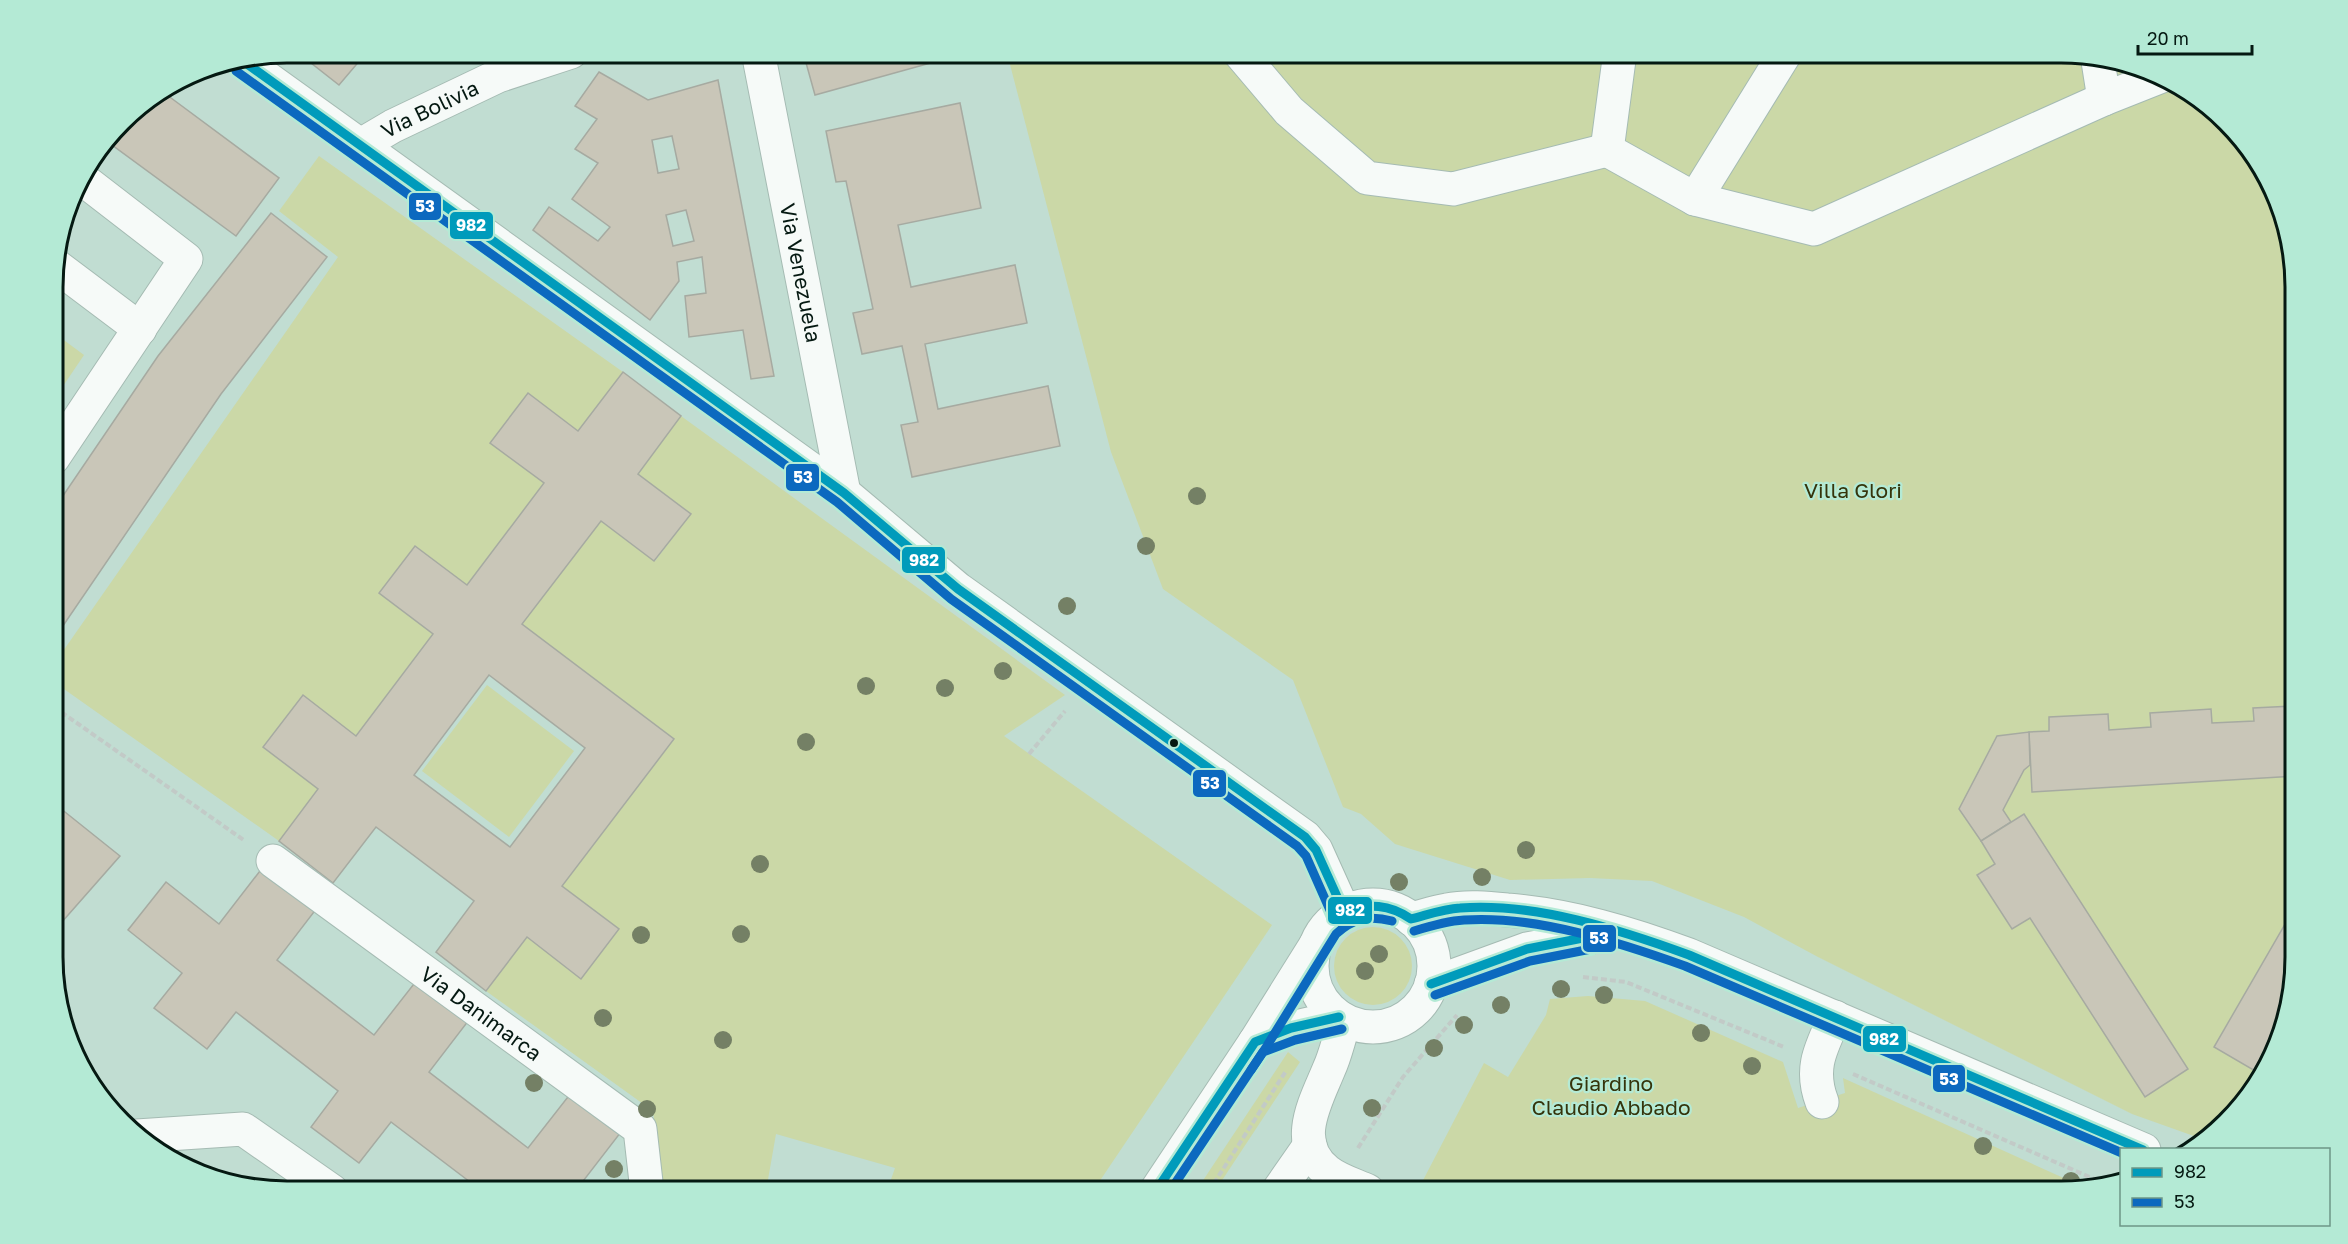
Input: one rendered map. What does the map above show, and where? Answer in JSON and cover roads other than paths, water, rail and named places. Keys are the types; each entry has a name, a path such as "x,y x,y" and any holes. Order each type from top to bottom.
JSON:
{"street":[{"name":"Via Bolivia","path":"359,146 393,126 498,76 538,63"},
{"name":"Via Venezuela","path":"760,63 844,493"},
{"path":"1248,63 1288,111 1367,178 1453,189 1607,150 1695,199 1814,229 2104,99 2149,81"},
{"path":"1607,150 1619,63"},
{"path":"1695,199 1779,63"},
{"path":"250,66 844,493 958,589 1305,837 1316,850 1344,912"},
{"path":"2099,66 2104,99"},
{"path":"63,443 186,259 88,184"},
{"path":"63,271 140,329"},
{"name":"Via Danimarca","path":"273,861 640,1129 645,1181"},
{"path":"1163,1181 1256,1042 1327,926 1344,912 1355,908 1380,905 1402,912 1423,932 1431,948 1433,970 1431,984 1419,1004 1402,1019 1374,1026 1342,1019 1291,1028 1256,1042"},
{"path":"1411,919 1448,909 1492,909 1545,914 1621,932 1689,955 2142,1148"},
{"path":"1431,984 1527,949 1621,932"},
{"path":"1316,946 1312,966 1315,986 1325,1004 1342,1019"},
{"path":"1822,1102 1816,1086 1817,1059 1835,1017"},
{"path":"1342,1019 1330,1068 1311,1112 1308,1127 1310,1145 1324,1170 1347,1181"},
{"path":"150,1135 243,1129 318,1181"},
{"path":"1285,1181 1310,1145"}],"park label":[{"name":"Villa Glori","path":"1853,490"},
{"name":"Giardino Claudio Abbado","path":"1611,1095"}]}
